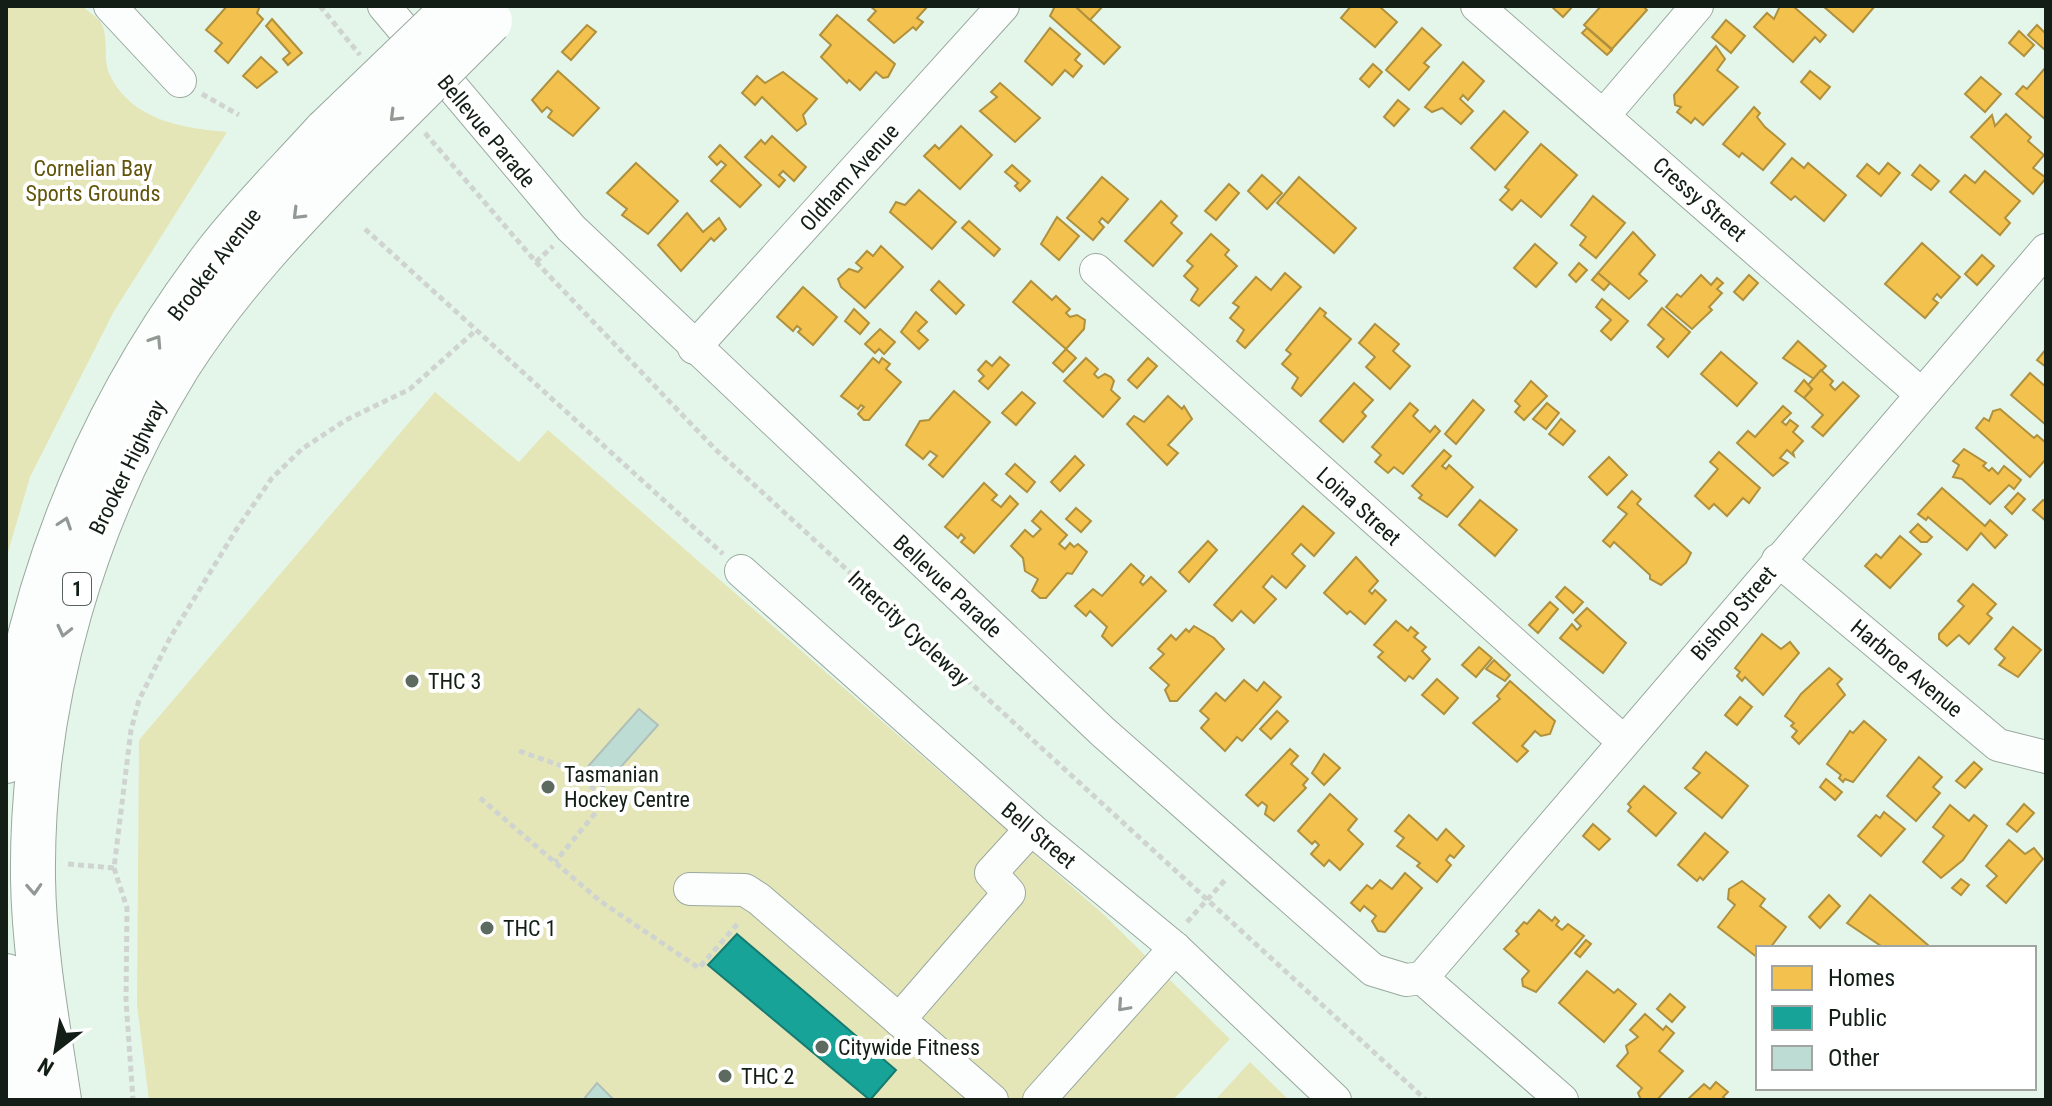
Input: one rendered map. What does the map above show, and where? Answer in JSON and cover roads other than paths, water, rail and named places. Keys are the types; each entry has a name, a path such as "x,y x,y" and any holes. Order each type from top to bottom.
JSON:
{"highway":[{"name":"Brooker Highway","path":"59,1100 43,997 33,877 45,728 65,625 94,532 135,442 179,365 340,145 484,11"},
{"name":"Brooker Avenue","path":"116,408 153,344 218,252 340,145"},
{"name":"Brooker Highway","path":"6,761 16,689 36,608 72,501 116,408"},
{"path":"6,976 22,1100"}],"street":[{"path":"110,6 180,81"},
{"name":"Bellevue Parade","path":"384,6 546,203 694,348 1103,732 1373,970 1406,980 1422,978"},
{"name":"Oldham Avenue","path":"694,348 1003,6"},
{"name":"Cressy Street","path":"1477,6 1921,394"},
{"path":"1604,115 1697,6"},
{"name":"Bishop Street","path":"1422,978 2046,250"},
{"name":"Loina Street","path":"1096,270 1623,741"},
{"name":"Harbroe Avenue","path":"1778,560 1998,745 2046,757"},
{"name":"Bell Street","path":"741,571 1031,829 1178,937 1335,1100"},
{"path":"899,1020 1009,893 991,873 1031,829"},
{"path":"690,889 745,890 759,899 992,1100"},
{"path":"1039,1100 1178,937"},
{"path":"1422,978 1562,1100"}],"place":[{"name":"THC 3","path":"412,681"},
{"name":"Tasmanian Hockey Centre","path":"548,787"},
{"name":"THC 1","path":"487,928"},
{"name":"Citywide Fitness","path":"822,1047"},
{"name":"THC 2","path":"725,1076"}],"park label":[{"name":"Cornelian Bay Sports Grounds","path":"93,180"}]}
